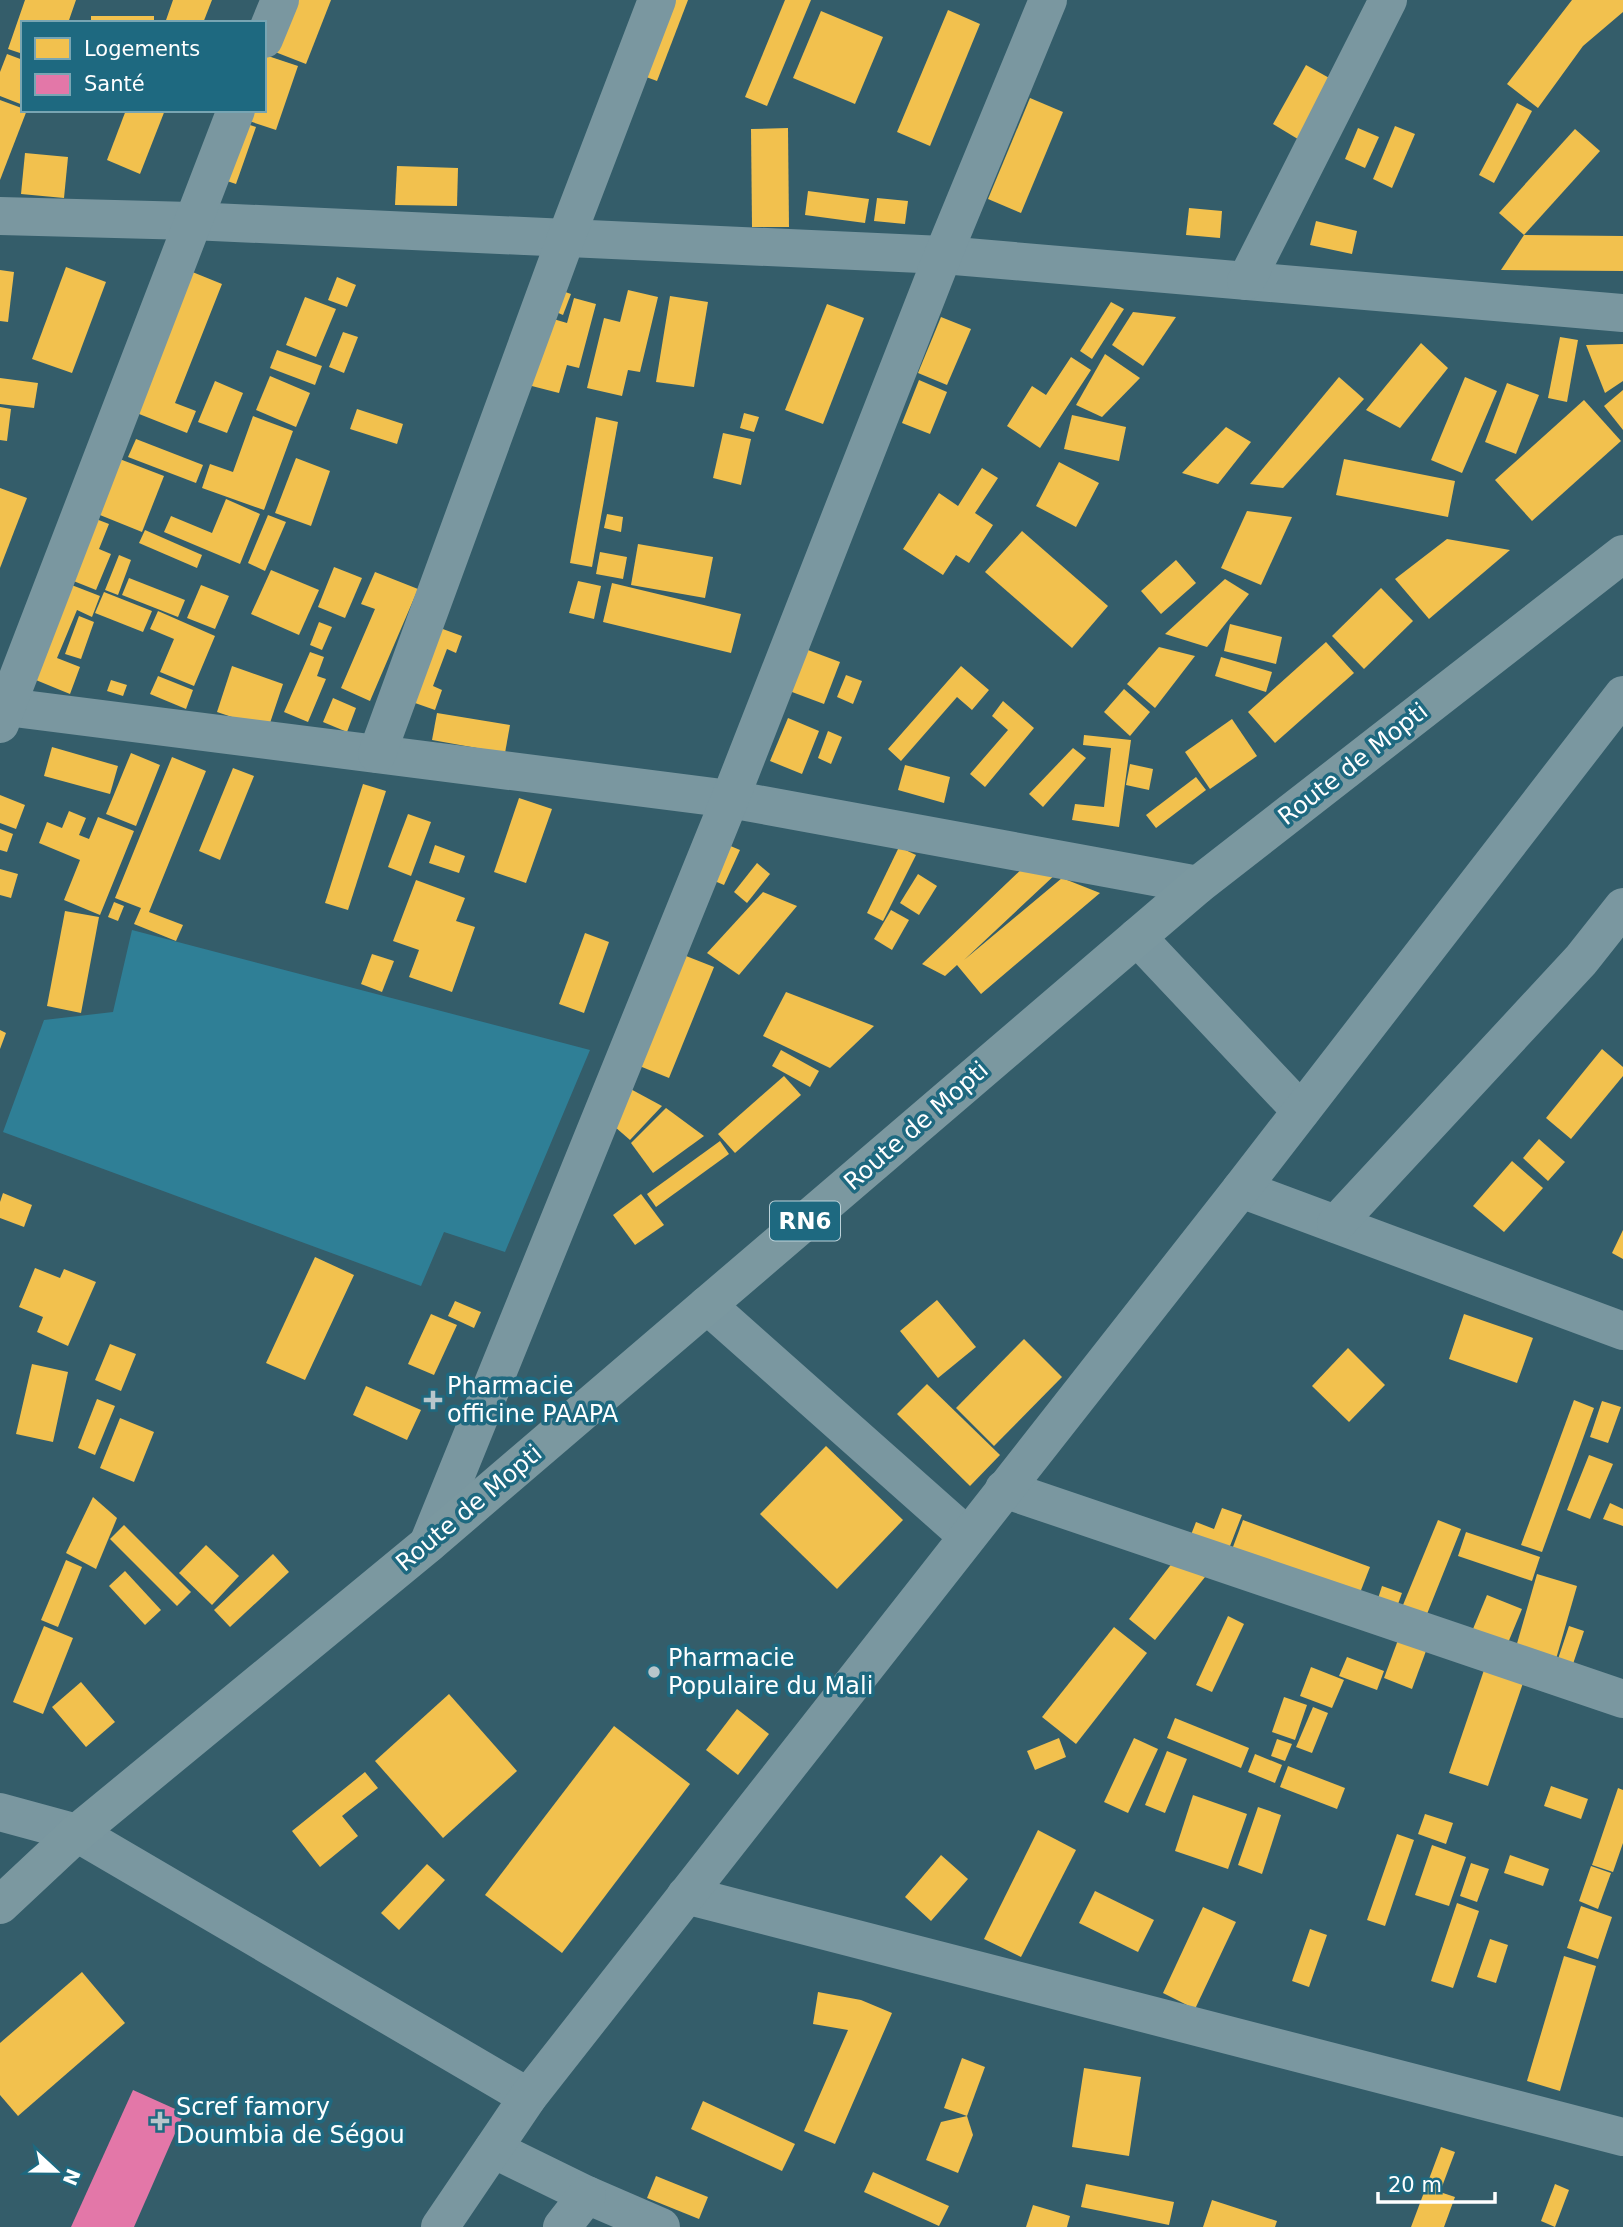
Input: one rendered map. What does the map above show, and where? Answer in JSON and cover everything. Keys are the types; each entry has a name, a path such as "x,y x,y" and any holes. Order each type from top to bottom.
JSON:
{"highway":[{"name":"Route de Mopti","path":"0,1905 77,1833 428,1544 1198,885 1623,554"}],"street":[{"path":"266,34 280,0"},
{"path":"377,754 566,238 657,0"},
{"path":"428,1544 730,799 943,256 1048,0"},
{"path":"1245,281 1388,0"},
{"path":"235,112 2,712 377,754 730,799 1198,885"},
{"path":"0,216 191,221 943,256 1623,313"},
{"path":"440,2227 528,2096 1241,1189 1623,695"},
{"path":"1336,1224 1581,960 1623,907"},
{"path":"1137,937 1300,1111"},
{"path":"1241,1189 1623,1331"},
{"path":"708,1304 967,1536"},
{"path":"1004,1489 1623,1699"},
{"path":"0,1812 77,1833 528,2096"},
{"path":"686,1895 1623,2137"},
{"path":"493,2148 587,2195 661,2227"},
{"path":"562,2227 587,2195"}],"shaded area":[{"path":"132,930 590,1050 505,1252 444,1232 421,1286 3,1132 44,1020 113,1012"}],"building: Logements":[{"path":"25,0 76,0 69,21 21,21 21,53 8,49"},
{"path":"173,0 212,0 204,21 166,21"},
{"path":"289,0 331,0 306,64 270,50"},
{"path":"667,0 688,0 657,81 638,74"},
{"path":"785,0 811,0 767,106 745,97"},
{"path":"1572,0 1623,0 1623,12 1583,46 1538,108 1507,84"},
{"path":"948,10 980,24 930,146 897,132"},
{"path":"821,11 883,37 855,104 793,78"},
{"path":"91,16 154,16 154,21 91,21"},
{"path":"7,54 21,59 21,104 0,96 0,72"},
{"path":"266,55 298,66 276,130 243,119 245,112 266,112"},
{"path":"1306,65 1340,84 1306,144 1273,124"},
{"path":"1030,98 1063,112 1021,213 988,199"},
{"path":"0,100 21,108 21,112 26,112 0,180"},
{"path":"1517,103 1532,111 1494,183 1479,175"},
{"path":"125,112 164,112 140,174 107,160"},
{"path":"241,122 256,127 236,184 221,179"},
{"path":"1395,126 1415,134 1392,188 1373,179"},
{"path":"788,128 789,227 752,227 751,129"},
{"path":"1358,128 1379,137 1365,168 1345,159"},
{"path":"1575,129 1600,151 1524,235 1499,213"},
{"path":"25,153 68,157 64,198 21,194"},
{"path":"397,166 458,168 457,206 395,205"},
{"path":"808,191 869,199 865,223 805,215"},
{"path":"877,198 908,201 905,224 874,221"},
{"path":"1189,208 1222,211 1220,238 1186,235"},
{"path":"1316,221 1357,231 1352,254 1310,245"},
{"path":"1524,235 1623,236 1623,271 1501,270"},
{"path":"66,267 106,282 72,373 32,359"},
{"path":"185,269 222,284 175,403 196,411 187,433 129,410"},
{"path":"0,270 14,272 8,322 0,321"},
{"path":"337,277 356,285 347,307 328,300"},
{"path":"557,289 571,294 563,315 549,309"},
{"path":"628,290 658,297 640,372 628,370 622,396 587,388 604,318 620,322"},
{"path":"670,296 708,302 694,387 656,382"},
{"path":"305,297 336,309 316,357 286,345"},
{"path":"574,298 596,304 579,368 567,365 559,393 524,384 543,316 567,323"},
{"path":"1111,302 1124,309 1092,359 1080,351"},
{"path":"827,304 864,318 823,424 785,410"},
{"path":"1133,312 1176,317 1143,366 1112,345"},
{"path":"941,317 971,329 947,385 918,373"},
{"path":"343,332 358,337 344,373 329,367"},
{"path":"1560,337 1578,340 1567,402 1548,398"},
{"path":"1421,343 1448,368 1400,428 1366,410"},
{"path":"1623,344 1623,381 1605,393 1586,345"},
{"path":"277,350 322,366 315,385 270,368"},
{"path":"1105,354 1140,378 1102,417 1076,405"},
{"path":"1071,357 1091,370 1040,448 1007,426 1032,386 1046,395"},
{"path":"270,376 310,393 296,427 256,410"},
{"path":"1339,377 1364,399 1283,488 1250,484"},
{"path":"1465,377 1497,391 1462,473 1431,460"},
{"path":"0,378 38,383 34,408 0,404"},
{"path":"919,380 947,392 930,434 902,423"},
{"path":"215,381 243,393 227,433 198,422"},
{"path":"1507,383 1539,395 1516,454 1485,442"},
{"path":"1623,390 1623,430 1604,406"},
{"path":"1584,400 1621,441 1532,521 1495,480"},
{"path":"0,407 11,409 7,441 0,440"},
{"path":"357,409 403,424 397,444 350,429"},
{"path":"744,413 759,417 754,432 740,428"},
{"path":"1072,415 1126,427 1119,461 1064,449"},
{"path":"253,416 293,431 264,510 202,488 210,464 233,472"},
{"path":"596,417 618,422 592,567 570,563"},
{"path":"1226,427 1251,442 1218,484 1182,473"},
{"path":"723,433 751,439 741,485 713,478"},
{"path":"136,439 203,465 196,483 128,457"},
{"path":"117,458 164,476 142,532 95,513"},
{"path":"296,458 330,471 311,526 275,513"},
{"path":"1344,459 1455,481 1448,517 1336,495"},
{"path":"1059,462 1099,483 1076,527 1036,506"},
{"path":"982,468 998,478 975,513 993,525 969,563 956,555 943,575 903,549 939,493 958,506"},
{"path":"0,488 27,498 0,568"},
{"path":"226,499 260,514 240,564 164,532 171,516 212,533"},
{"path":"1247,511 1292,517 1261,585 1221,568"},
{"path":"607,514 623,517 621,532 604,528"},
{"path":"268,515 286,522 265,571 248,563"},
{"path":"96,519 109,524 99,549 111,554 96,590 71,580"},
{"path":"145,530 202,555 197,568 139,543"},
{"path":"1022,531 1108,606 1072,648 985,572"},
{"path":"1447,539 1510,550 1429,619 1395,579"},
{"path":"638,544 713,557 705,598 631,585"},
{"path":"600,552 627,557 623,579 596,574"},
{"path":"119,555 131,560 118,595 105,590"},
{"path":"1176,560 1196,583 1161,614 1141,591"},
{"path":"334,567 362,578 345,618 318,607"},
{"path":"271,570 319,590 299,635 251,614"},
{"path":"375,572 418,589 370,701 341,688 375,609 361,604"},
{"path":"129,578 185,600 178,617 122,595"},
{"path":"1225,579 1249,594 1207,647 1165,634"},
{"path":"578,581 601,586 594,619 569,613"},
{"path":"612,583 741,614 731,653 603,622"},
{"path":"69,584 100,596 92,617 77,610 57,658 80,667 70,694 31,678"},
{"path":"201,585 229,596 215,629 187,618"},
{"path":"1381,588 1413,621 1364,669 1332,636"},
{"path":"104,592 152,611 143,632 95,613"},
{"path":"158,611 215,636 194,686 160,672 174,639 150,629"},
{"path":"79,616 94,622 81,659 65,654"},
{"path":"319,622 332,627 322,650 310,645"},
{"path":"429,624 462,636 456,653 447,649 433,686 442,690 435,710 415,703"},
{"path":"1230,624 1282,637 1276,664 1224,651"},
{"path":"1326,642 1354,673 1275,743 1248,712"},
{"path":"800,647 840,662 824,704 784,689"},
{"path":"1159,647 1195,656 1155,708 1127,684"},
{"path":"310,652 324,657 317,676 326,679 308,722 284,712"},
{"path":"1221,657 1272,672 1266,692 1215,676"},
{"path":"232,666 283,684 268,729 217,712"},
{"path":"961,666 989,690 972,710 957,697 901,761 888,749"},
{"path":"846,675 862,681 853,704 837,697"},
{"path":"158,676 193,690 186,709 150,694"},
{"path":"111,680 127,685 123,696 107,691"},
{"path":"1124,689 1150,712 1130,736 1104,712"},
{"path":"333,698 356,708 347,732 323,722"},
{"path":"1003,701 1034,728 985,787 970,774 1008,730 992,716"},
{"path":"437,713 510,725 505,753 432,740"},
{"path":"788,718 819,731 802,774 770,761"},
{"path":"1232,719 1257,756 1210,789 1185,752"},
{"path":"828,731 842,737 831,764 818,758"},
{"path":"1084,735 1131,740 1119,827 1072,820 1075,804 1104,807 1111,748 1083,745"},
{"path":"52,747 118,766 110,794 44,776"},
{"path":"1073,748 1086,758 1043,807 1029,794"},
{"path":"131,753 160,765 136,826 106,814"},
{"path":"172,757 206,771 149,912 183,925 176,941 134,924 141,908 115,898"},
{"path":"1130,764 1153,769 1149,790 1126,785"},
{"path":"905,765 950,777 944,803 898,790"},
{"path":"233,768 254,776 220,860 199,851"},
{"path":"1196,777 1206,790 1156,828 1146,815"},
{"path":"363,784 386,791 348,910 325,903"},
{"path":"0,795 25,805 16,829 0,823"},
{"path":"519,798 552,809 526,883 494,872"},
{"path":"69,811 86,818 79,835 89,839 98,817 134,831 100,915 64,900 80,860 39,843 47,822 62,828"},
{"path":"408,814 431,822 411,876 388,867"},
{"path":"0,829 13,834 7,852 0,850"},
{"path":"721,842 740,850 724,885 705,877"},
{"path":"435,845 465,856 459,873 429,863"},
{"path":"899,847 916,855 883,921 867,913"},
{"path":"757,863 770,874 747,903 734,892"},
{"path":"1027,864 1058,872 964,960 1062,878 1100,893 981,994 957,965 945,976 922,964"},
{"path":"0,869 18,874 11,898 0,895"},
{"path":"918,874 937,886 919,915 900,903"},
{"path":"416,880 465,898 456,921 475,927 452,992 409,977 419,950 393,941"},
{"path":"763,892 797,906 739,975 707,953"},
{"path":"114,902 124,906 118,921 108,917"},
{"path":"891,910 909,920 892,950 874,939"},
{"path":"65,911 99,917 81,1013 47,1006"},
{"path":"585,933 609,942 584,1013 559,1004"},
{"path":"372,954 394,961 382,992 361,984"},
{"path":"681,954 714,967 669,1078 637,1065"},
{"path":"786,992 874,1026 830,1068 763,1036"},
{"path":"0,1030 6,1033 0,1049"},
{"path":"1602,1049 1623,1067 1623,1076 1571,1139 1546,1118"},
{"path":"781,1050 819,1071 810,1087 772,1066"},
{"path":"784,1076 801,1095 735,1153 718,1134"},
{"path":"625,1086 662,1106 630,1140 607,1120"},
{"path":"666,1108 704,1136 653,1173 631,1143"},
{"path":"1539,1139 1565,1162 1548,1181 1523,1158"},
{"path":"720,1141 729,1154 656,1207 647,1194"},
{"path":"1512,1161 1543,1188 1504,1232 1473,1206"},
{"path":"3,1193 32,1205 24,1227 0,1218"},
{"path":"641,1194 664,1225 635,1245 613,1215"},
{"path":"1623,1230 1623,1259 1612,1253"},
{"path":"315,1257 354,1275 305,1380 266,1363"},
{"path":"35,1268 60,1278 64,1269 96,1282 68,1346 37,1332 43,1317 19,1307"},
{"path":"937,1300 976,1347 938,1378 900,1331"},
{"path":"455,1301 481,1312 474,1328 448,1316"},
{"path":"431,1314 457,1325 434,1375 408,1364"},
{"path":"1464,1314 1533,1338 1517,1383 1449,1359"},
{"path":"1024,1339 1062,1377 994,1446 956,1408"},
{"path":"110,1344 136,1354 121,1391 95,1380"},
{"path":"1348,1348 1385,1385 1349,1422 1312,1386"},
{"path":"32,1364 68,1372 53,1442 16,1434"},
{"path":"927,1384 1000,1455 970,1486 897,1414"},
{"path":"366,1386 421,1410 407,1440 353,1415"},
{"path":"97,1399 115,1406 95,1455 78,1448"},
{"path":"1574,1400 1594,1408 1542,1552 1521,1545"},
{"path":"1602,1401 1621,1407 1608,1443 1590,1437"},
{"path":"120,1418 154,1432 134,1482 100,1468"},
{"path":"826,1446 903,1520 837,1589 760,1514"},
{"path":"1589,1455 1613,1464 1590,1519 1567,1510"},
{"path":"93,1497 117,1518 96,1569 66,1553"},
{"path":"1610,1503 1623,1509 1623,1526 1603,1519"},
{"path":"1222,1508 1242,1515 1225,1559 1187,1545 1196,1522 1214,1529"},
{"path":"1243,1520 1370,1567 1356,1603 1230,1555"},
{"path":"1438,1520 1461,1529 1427,1614 1403,1605"},
{"path":"124,1525 191,1592 177,1606 110,1539"},
{"path":"1466,1532 1540,1557 1532,1581 1458,1556"},
{"path":"206,1545 239,1576 212,1605 179,1573"},
{"path":"273,1554 289,1572 230,1627 214,1610"},
{"path":"66,1560 82,1567 58,1627 41,1620"},
{"path":"1173,1562 1205,1577 1155,1640 1129,1619"},
{"path":"125,1571 161,1610 145,1625 109,1586"},
{"path":"1537,1574 1577,1586 1554,1666 1514,1654"},
{"path":"1382,1586 1402,1593 1393,1618 1374,1611"},
{"path":"1487,1595 1522,1609 1503,1655 1468,1641"},
{"path":"1228,1616 1244,1624 1212,1692 1196,1685"},
{"path":"44,1626 73,1638 43,1714 13,1702"},
{"path":"1569,1626 1584,1631 1573,1664 1558,1659"},
{"path":"1114,1627 1147,1653 1076,1744 1042,1717"},
{"path":"1398,1640 1426,1651 1412,1689 1384,1678"},
{"path":"1347,1657 1384,1671 1377,1690 1339,1676"},
{"path":"1311,1667 1344,1680 1332,1708 1300,1696"},
{"path":"1484,1670 1523,1683 1488,1786 1449,1773"},
{"path":"81,1682 115,1722 86,1747 52,1707"},
{"path":"449,1694 517,1771 443,1838 375,1761"},
{"path":"1284,1697 1307,1705 1295,1740 1272,1732"},
{"path":"1313,1707 1328,1713 1312,1753 1296,1747"},
{"path":"737,1709 769,1734 738,1775 706,1750"},
{"path":"1175,1718 1249,1748 1241,1768 1167,1738"},
{"path":"614,1726 690,1784 562,1953 485,1895"},
{"path":"1059,1738 1066,1757 1035,1770 1027,1751"},
{"path":"1134,1738 1158,1749 1128,1813 1104,1802"},
{"path":"1277,1739 1292,1744 1285,1761 1271,1756"},
{"path":"1167,1751 1187,1759 1165,1813 1145,1805"},
{"path":"1255,1754 1282,1765 1275,1783 1248,1772"},
{"path":"1288,1766 1345,1788 1337,1809 1280,1787"},
{"path":"365,1772 378,1788 342,1816 358,1836 320,1867 292,1831"},
{"path":"1551,1786 1588,1799 1581,1819 1544,1806"},
{"path":"1618,1788 1623,1790 1623,1843 1613,1872 1592,1865"},
{"path":"1193,1795 1247,1814 1228,1869 1175,1851"},
{"path":"1258,1807 1281,1815 1262,1874 1238,1865"},
{"path":"1425,1814 1453,1823 1446,1844 1418,1834"},
{"path":"1038,1830 1076,1850 1021,1957 984,1939"},
{"path":"1397,1834 1414,1840 1385,1926 1367,1920"},
{"path":"1432,1845 1466,1857 1449,1906 1415,1895"},
{"path":"941,1855 968,1879 931,1921 905,1897"},
{"path":"1510,1855 1549,1869 1543,1886 1504,1873"},
{"path":"1471,1863 1489,1869 1477,1902 1460,1896"},
{"path":"427,1864 445,1880 399,1930 381,1913"},
{"path":"1591,1866 1611,1873 1598,1909 1579,1901"},
{"path":"1095,1891 1154,1920 1138,1952 1079,1923"},
{"path":"1457,1903 1479,1911 1453,1988 1431,1981"},
{"path":"1581,1906 1612,1917 1598,1959 1567,1948"},
{"path":"1203,1907 1236,1922 1195,2009 1163,1993"},
{"path":"1310,1929 1327,1935 1309,1987 1292,1981"},
{"path":"1490,1939 1508,1945 1496,1983 1477,1977"},
{"path":"1564,1956 1596,1966 1560,2091 1527,2081"},
{"path":"82,1972 125,2023 18,2116 0,2095 0,2043"},
{"path":"818,1992 861,2000 892,2013 835,2144 804,2131 848,2030 813,2024"},
{"path":"962,2058 985,2067 967,2116 944,2108"},
{"path":"1084,2068 1141,2077 1129,2156 1072,2147"},
{"path":"703,2101 795,2144 782,2171 691,2129"},
{"path":"967,2116 973,2135 958,2173 926,2160 941,2122"},
{"path":"1441,2147 1455,2152 1440,2192 1455,2197 1444,2227 1411,2227"},
{"path":"873,2172 949,2206 939,2226 864,2192"},
{"path":"656,2176 708,2197 699,2219 647,2198"},
{"path":"1086,2184 1174,2202 1169,2225 1081,2207"},
{"path":"1555,2184 1569,2190 1555,2227 1541,2221"},
{"path":"1212,2200 1277,2221 1275,2227 1203,2227"},
{"path":"1033,2205 1070,2216 1067,2227 1026,2227"}],"building: Santé":[{"path":"133,2090 184,2113 134,2227 71,2227"}],"place":[{"name":"Pharmacie officine PAAPA","path":"433,1400"},
{"name":"Pharmacie Populaire du Mali","path":"654,1672"},
{"name":"Scref famory Doumbia de Ségou","path":"160,2121"}]}
